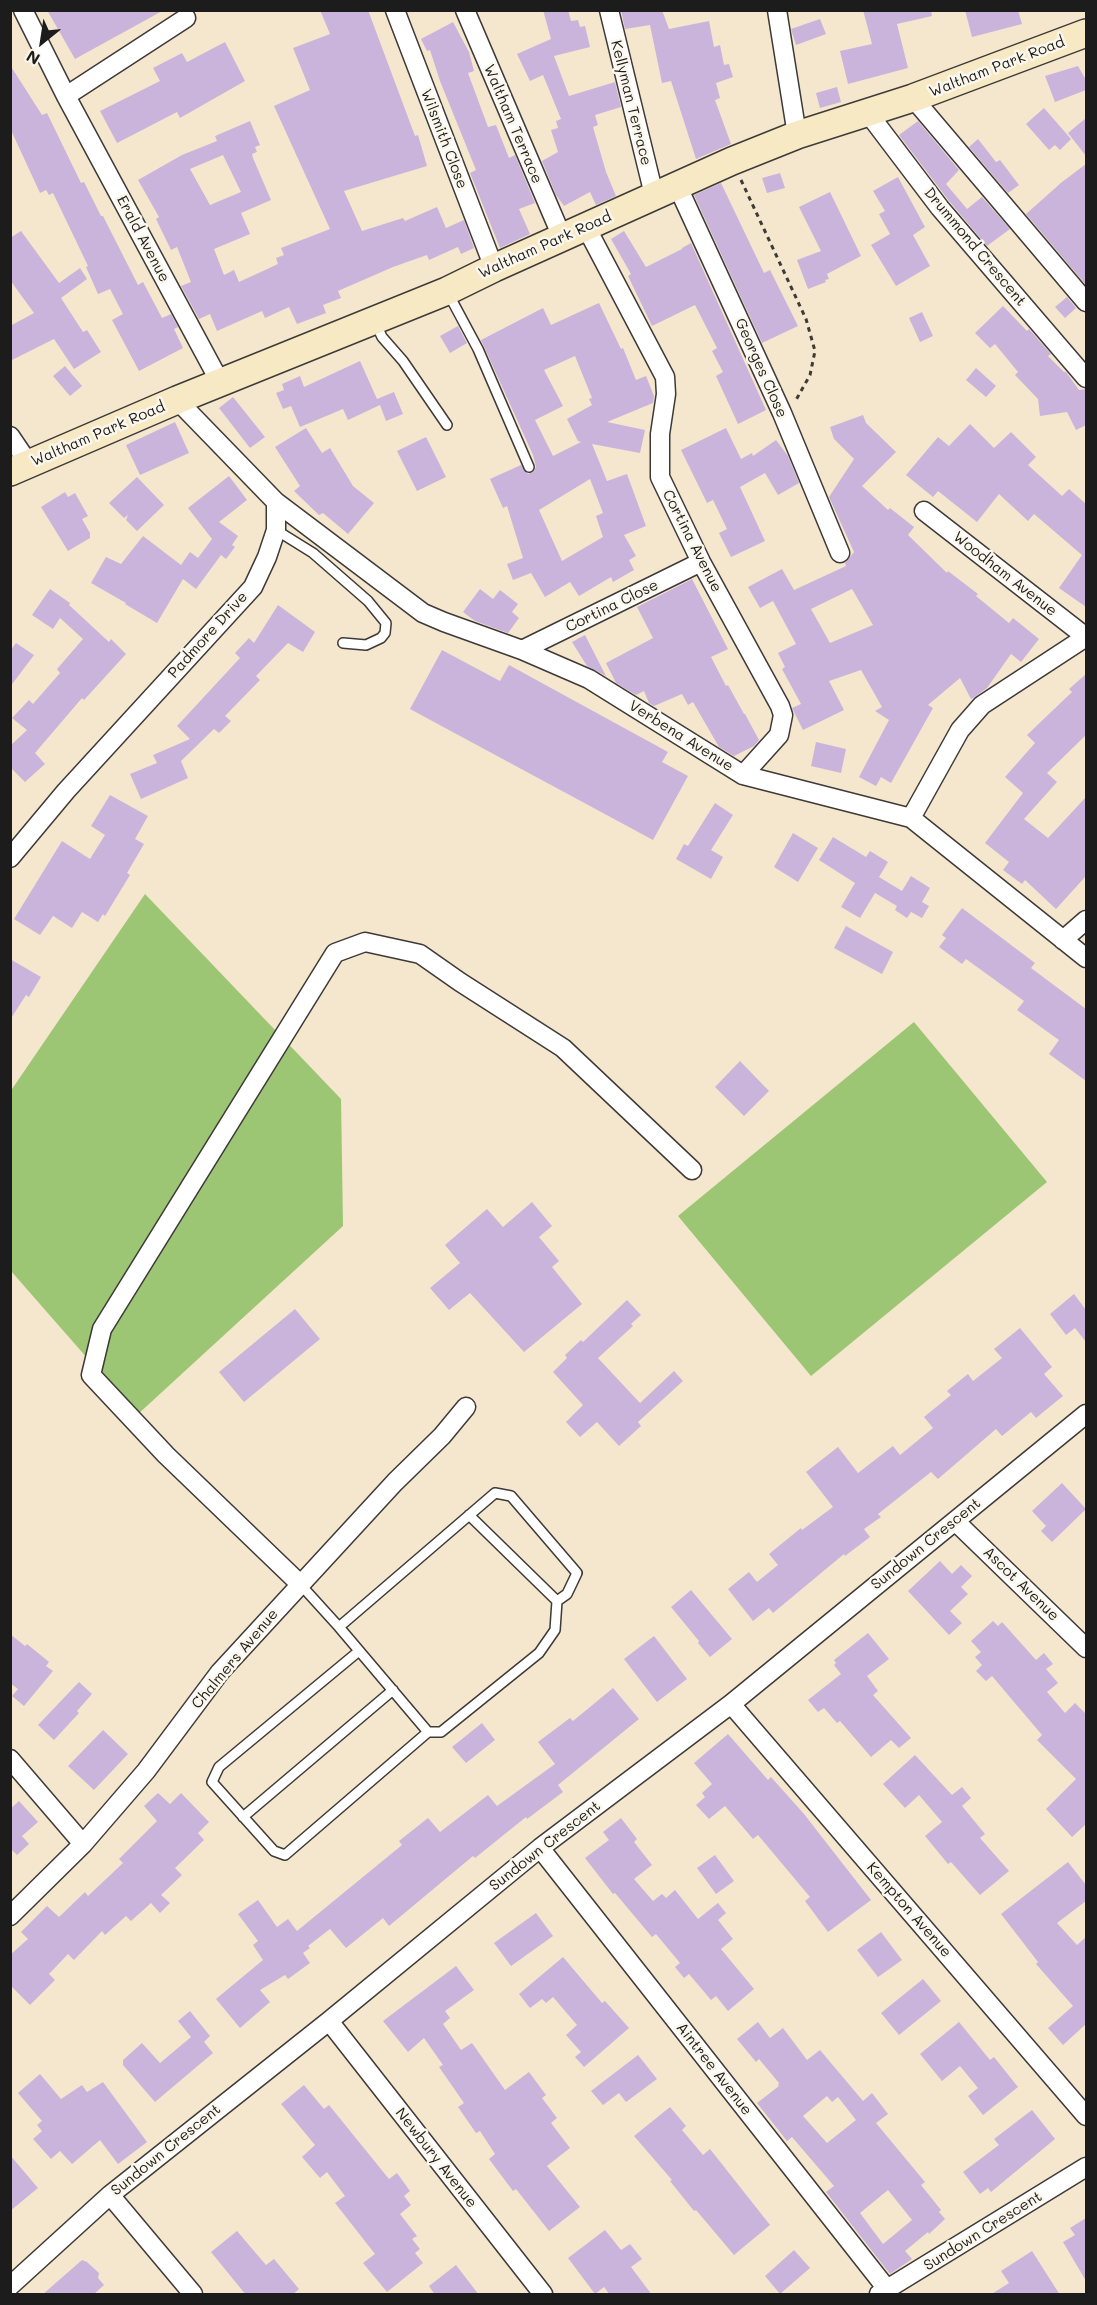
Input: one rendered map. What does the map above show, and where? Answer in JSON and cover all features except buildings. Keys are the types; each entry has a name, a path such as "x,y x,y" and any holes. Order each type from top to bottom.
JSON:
{"main road":[{"name":"Waltham Park Road","path":"20,468 220,382 447,291 732,161 797,135 913,99 1086,33"}],"street":[{"name":"Erald Avenue","path":"23,10 66,96 220,382"},
{"name":"Wilsmith Close","path":"394,10 494,268"},
{"name":"Waltham Terrace","path":"465,10 574,232"},
{"name":"Kellyman Terrace","path":"609,10 666,190"},
{"path":"777,10 797,135"},
{"path":"66,96 186,18"},
{"path":"913,99 1086,302"},
{"name":"Drummond Crescent","path":"868,113 940,208 1086,378"},
{"name":"Georges Close","path":"666,190 782,413 840,553"},
{"name":"Cortina Avenue","path":"574,232 665,377 666,394 660,434 660,477 701,562 780,706 783,716 778,735 743,775"},
{"path":"177,400 276,502"},
{"path":"10,436 20,468"},
{"name":"Padmore Drive","path":"10,858 66,791 253,587 276,530 276,502"},
{"name":"Verbena Avenue","path":"276,502 423,613 522,650 590,679 743,775 911,818 1086,958"},
{"name":"Woodham Avenue","path":"924,511 1086,637"},
{"name":"Cortina Close","path":"522,650 701,562"},
{"path":"911,818 960,730 982,705 1086,637"},
{"path":"1063,940 1086,920"},
{"path":"300,1584 166,1455 91,1376 102,1329 335,953 365,942 420,954 563,1048 692,1170"},
{"name":"Chalmers Avenue","path":"10,1916 83,1844 146,1771 220,1672 395,1482 442,1436 466,1407"},
{"name":"Sundown Crescent","path":"10,2286 110,2195 329,2021 540,1848 732,1704 1086,1414"},
{"name":"Ascot Avenue","path":"955,1521 1086,1648"},
{"name":"Kempton Avenue","path":"732,1704 1086,2116"},
{"path":"10,1759 83,1844"},
{"name":"Aintree Avenue","path":"540,1848 883,2292"},
{"name":"Newbury Avenue","path":"329,2021 543,2295"},
{"name":"Sundown Crescent","path":"883,2292 1086,2167"},
{"path":"110,2195 193,2295"}],"lane":[{"path":"447,291 478,349 529,467"},
{"path":"375,321 382,337 403,361 447,425"},
{"path":"276,530 313,553 368,601 386,623 385,633 381,638 366,645 343,643"},
{"path":"339,1627 495,1492 511,1496 577,1573 567,1594 557,1601"},
{"path":"359,1651 219,1767 212,1782 274,1851 285,1855 428,1732 441,1732 538,1653 555,1630 557,1601 469,1515"},
{"path":"300,1584 428,1732"},
{"path":"243,1817 393,1690"}],"path":[{"path":"732,161 806,319 815,351 810,375 795,401 782,413"}],"green space":[{"path":"145,894 341,1099 343,1226 137,1415 11,1271 10,1092"},
{"path":"914,1022 1047,1182 811,1376 678,1216"}]}
